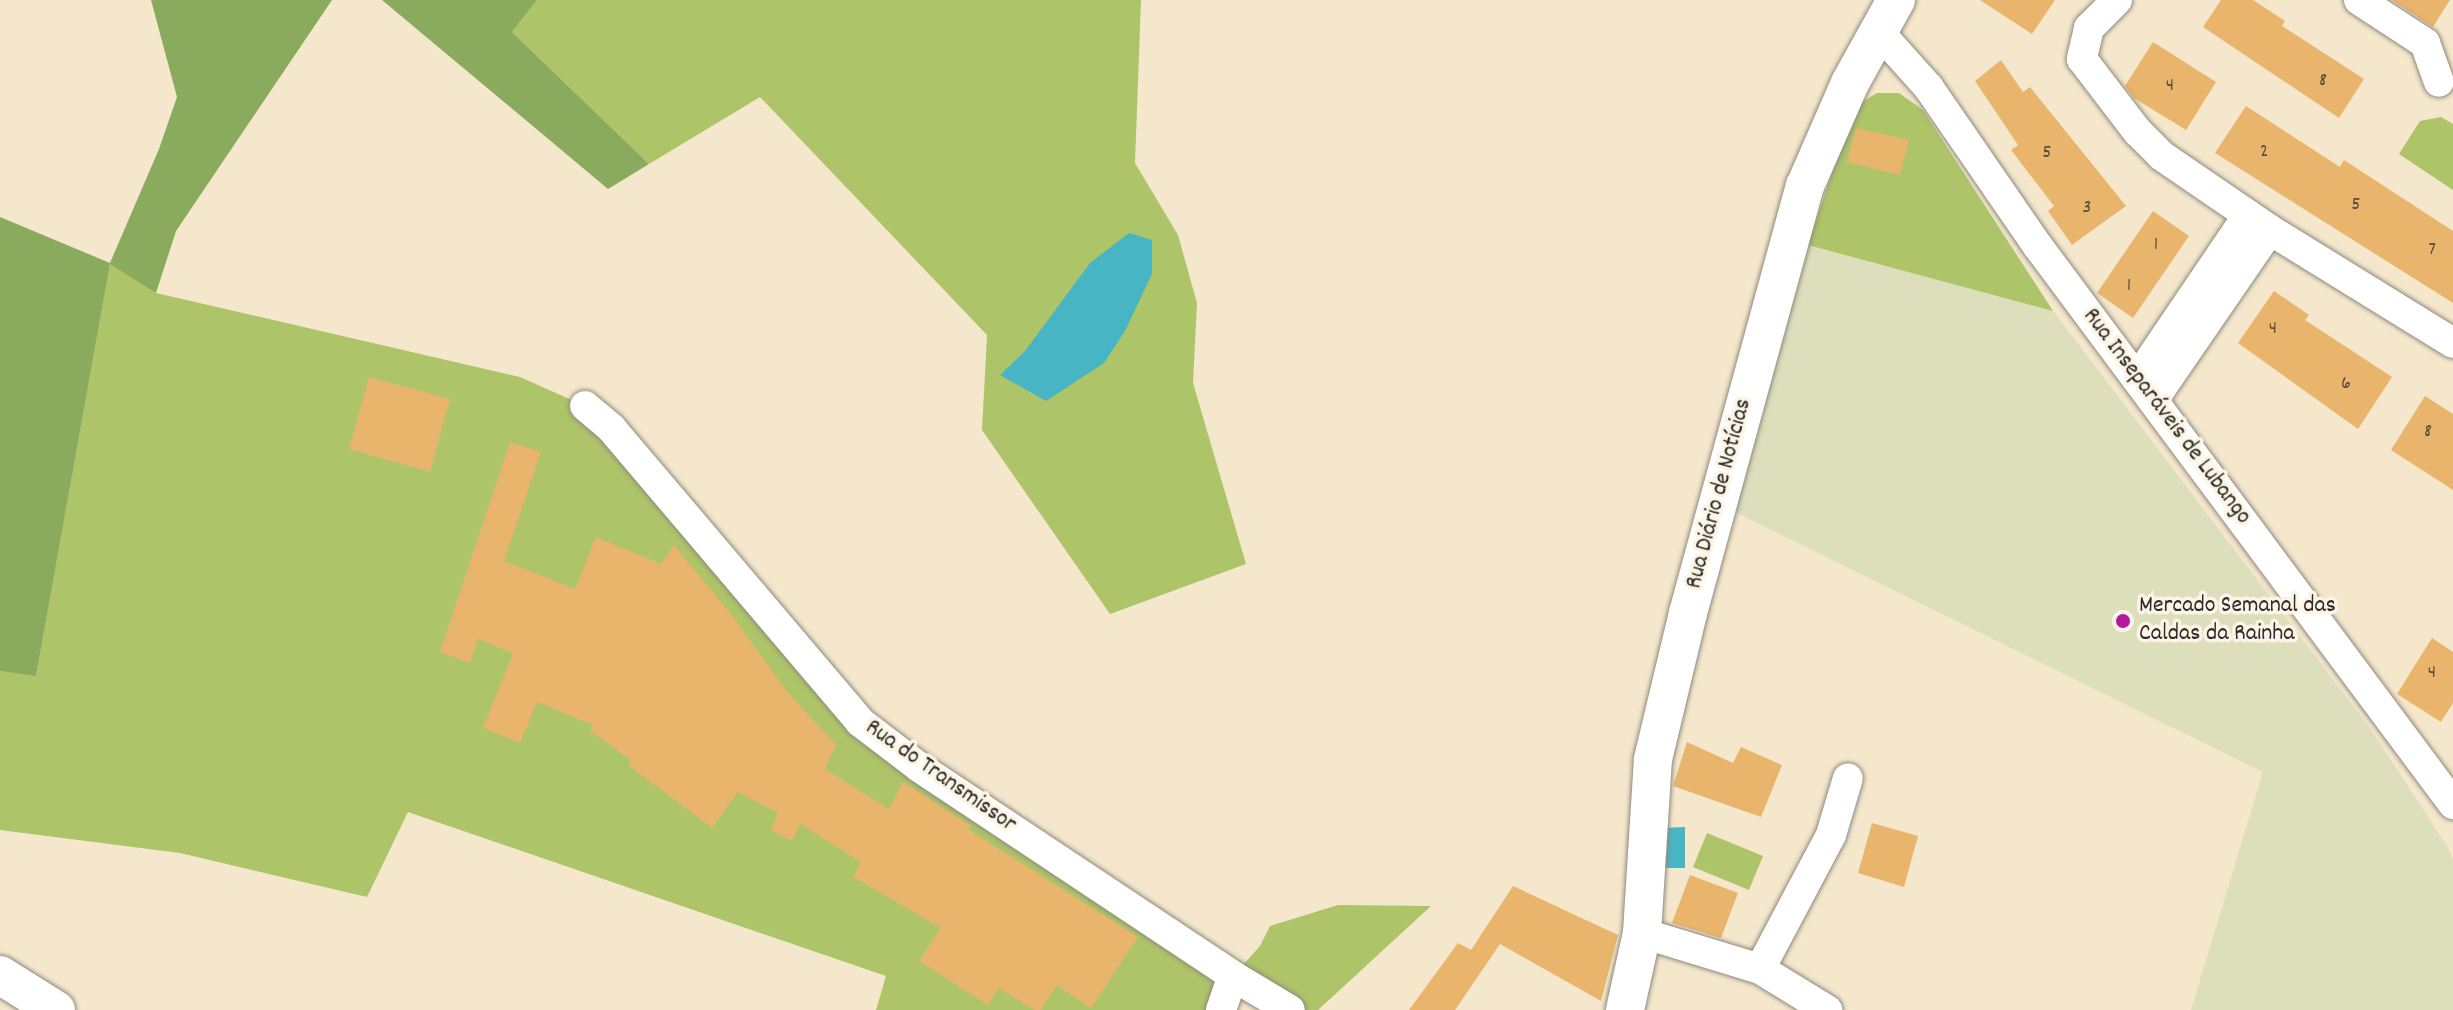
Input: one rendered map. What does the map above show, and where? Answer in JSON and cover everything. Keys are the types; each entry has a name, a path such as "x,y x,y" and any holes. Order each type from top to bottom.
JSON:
{"main road":[{"name":"Rua Diário de Notícias","path":"1625,1010 1642,933 1650,784 1688,613 1805,186 1831,121 1887,15"},
{"path":"0,975 56,1010"}],"street":[{"path":"2117,0 2089,28 2082,59 2137,131 2162,156 2259,223 2453,343"},
{"path":"2359,0 2425,43 2439,82"},
{"name":"Rua Inseparáveis de Lubango","path":"1887,15 1929,88 1981,167 2453,804"},
{"path":"2145,390 2259,223"},
{"name":"Rua do Transmissor","path":"585,406 611,428 860,722 919,767 1233,976 1290,1010"},
{"path":"1760,969 1831,835 1848,778"},
{"path":"1642,933 1760,969 1827,1010"},
{"path":"1221,1010 1233,976"}],"shaded area":[{"name":"Mercado Semanal das Caldas da Rainha","path":"1808,245 2053,311 2372,731 2448,848 2453,860 2453,1010 2191,1010 2263,772 1735,512"}],"green space":[{"path":"151,0 332,0 176,231 156,293 110,264 36,676 0,671 0,217 110,263 159,149 177,97"},
{"path":"382,0 537,0 512,32 649,164 608,189"},
{"path":"537,0 1141,0 1135,163 1178,235 1197,303 1193,383 1246,564 1110,614 982,430 987,335 760,97 649,164 512,32"},
{"path":"1877,93 1899,93 1923,110 2053,311 1808,245 1854,107"},
{"path":"2441,117 2453,124 2453,190 2399,154 2420,121"},
{"path":"110,263 156,293 520,377 585,406 860,722 1233,976 1260,946 1270,926 1338,905 1431,906 1318,1010 1290,1010 1233,977 1221,1010 876,1010 886,976 408,812 367,897 180,853 0,830 0,671 36,675"},
{"path":"1707,833 1763,856 1749,890 1693,867"}],"water":[{"path":"1129,233 1152,240 1152,274 1125,331 1104,363 1046,401 1000,375 1025,351 1090,263"},
{"path":"1685,827 1685,868 1663,868 1662,828"}],"building":[{"path":"1980,0 2055,0 2032,34"},
{"path":"2221,0 2253,0 2285,21 2282,26 2364,79 2339,118 2203,27"},
{"path":"2392,0 2450,0 2433,27"},
{"path":"2153,42 2216,82 2186,130 2134,98 2125,86"},
{"path":"2001,60 2023,92 2030,87 2126,206 2072,245 2048,211 2054,206 2011,150 2018,145 1975,81"},
{"path":"2246,106 2340,167 2344,160 2453,231 2453,303 2215,153"},
{"path":"1856,128 1909,140 1900,175 1847,162"},
{"path":"2153,211 2189,236 2133,318 2097,293"},
{"path":"2274,291 2309,315 2305,320 2392,377 2358,429 2238,343"},
{"path":"369,377 450,399 430,472 349,449"},
{"path":"2425,396 2453,414 2453,490 2391,450"},
{"path":"510,442 541,452 504,561 575,589 596,537 661,564 674,545 734,618 785,689 836,745 825,769 889,809 903,782 970,825 969,830 1138,937 1091,1008 1057,985 1041,1010 1034,1010 999,988 988,1005 919,961 941,928 853,877 861,862 800,824 792,841 771,830 778,813 738,792 712,828 628,765 631,760 590,731 593,725 537,702 520,743 483,728 513,653 478,639 470,663 440,652"},
{"path":"2432,638 2453,652 2453,703 2441,722 2397,694"},
{"path":"1687,742 1733,763 1741,747 1782,765 1761,817 1673,786"},
{"path":"1872,823 1918,836 1904,887 1858,873"},
{"path":"1690,875 1738,893 1721,938 1672,923"},
{"path":"1513,886 1618,935 1601,1001 1500,944 1455,1010 1409,1010 1458,943 1471,950"}],"place":[{"name":"Mercado Semanal das Caldas da Rainha","path":"2123,621"}]}
